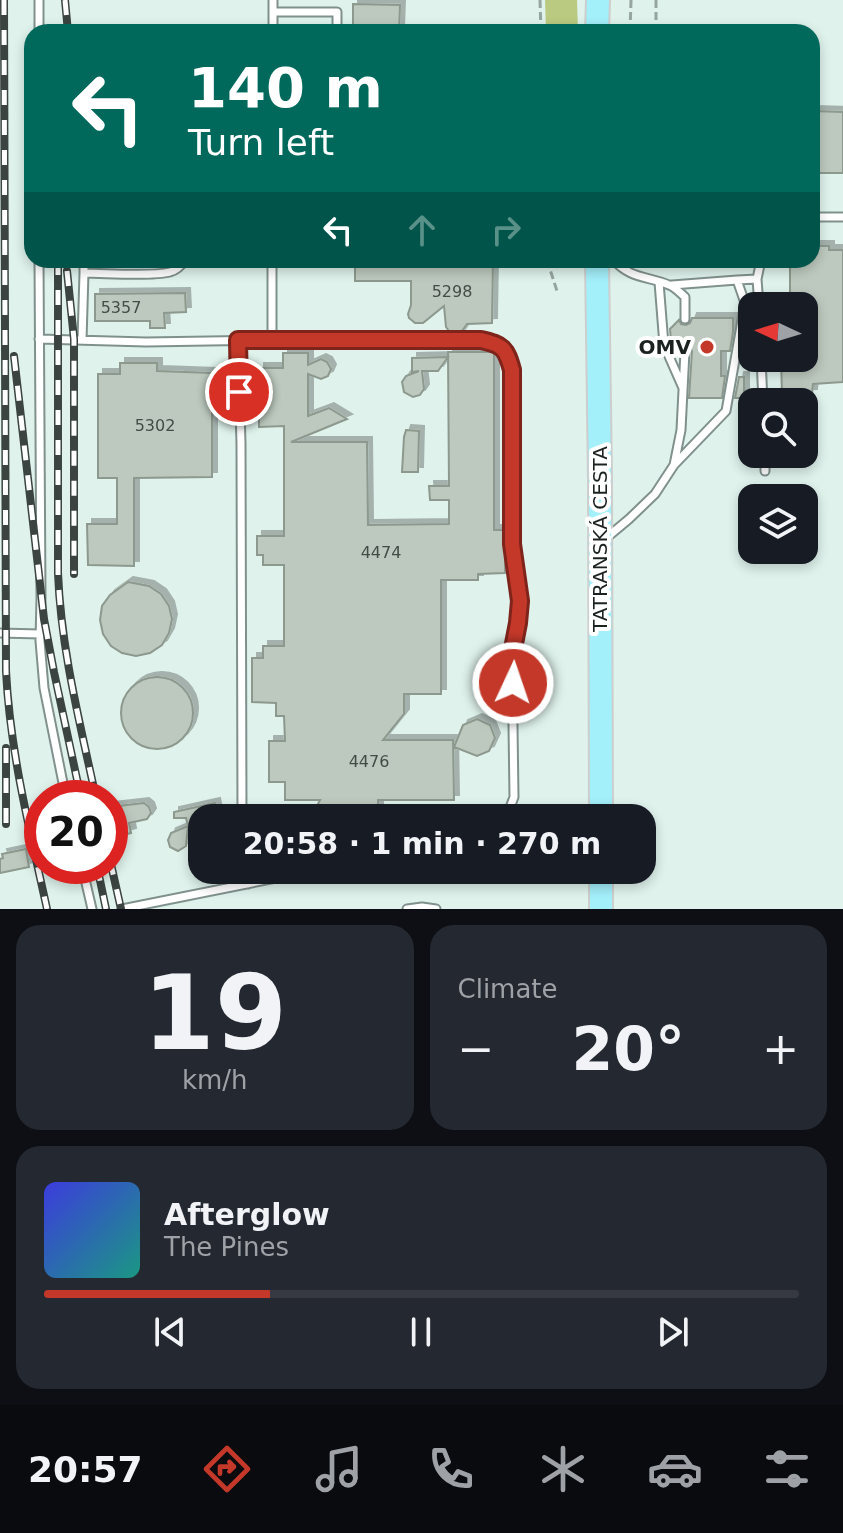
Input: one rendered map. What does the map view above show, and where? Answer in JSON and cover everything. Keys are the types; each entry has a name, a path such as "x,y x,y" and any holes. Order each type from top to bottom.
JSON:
{"main road":[{"path":"597,24 598,0"},
{"name":"TATRANSKÁ CESTA","path":"597,268 601,804"},
{"path":"601,884 601,909"}],"lane":[{"path":"39,0 39,24"},
{"path":"273,0 273,24"},
{"path":"273,12 337,12 337,24"},
{"path":"820,217 843,217"},
{"path":"39,268 40,634 44,688 62,780"},
{"path":"82,340 84,268"},
{"path":"84,273 155,274 177,268"},
{"path":"272,268 272,340"},
{"path":"620,268 646,280 672,285 757,279"},
{"path":"758,292 759,268"},
{"path":"600,542 655,494 674,465 726,411 745,303 737,280"},
{"path":"659,282 664,345 684,390"},
{"path":"672,285 685,297 685,319"},
{"path":"39,339 146,342 481,340 497,344 507,352 512,370 512,544 520,601 512,654 514,797 511,804"},
{"path":"238,340 242,804"},
{"path":"674,465 681,430 685,351"},
{"path":"0,633 40,634"},
{"path":"86,884 92,909"},
{"path":"122,909 248,884"},
{"path":"407,909 436,909"}],"path":[{"path":"540,0 541,24"},
{"path":"630,24 631,0"},
{"path":"656,0 656,24"},
{"path":"550,268 557,291"}],"green space":[{"path":"545,0 577,0 578,24 546,24"}],"building":[{"path":"353,4 400,5 399,24 353,24"},
{"path":"820,111 843,112 843,173 820,173"},
{"path":"820,246 843,250 843,382 813,384 813,388 782,388 781,372 818,372 818,292 790,292 790,268 820,268"},
{"path":"355,268 493,268 492,323 467,324 460,334 451,334 446,327 444,306 423,323 415,323 408,314 411,281 355,281"},
{"path":"185,293 186,312 164,313 165,328 150,328 150,321 95,321 95,294"},
{"path":"692,318 733,318 730,351 721,351 721,376 725,376 722,398 689,398 692,351 686,345 679,349 671,340 670,329 679,320 686,325"},
{"path":"448,352 494,352 494,530 505,530 505,573 478,574 478,580 441,580 441,694 404,694 404,714 383,740 453,740 454,800 318,804 320,800 285,800 285,782 269,782 269,741 285,741 284,716 276,716 276,703 252,702 252,658 263,658 263,646 284,646 284,565 263,565 263,555 257,555 257,536 284,536 284,426 259,427 259,413 255,413 255,382 259,382 259,368 283,368 283,353 308,353 308,365 321,359 327,362 331,369 328,376 321,379 308,374 308,416 329,408 347,419 291,442 367,442 368,525 449,524 449,500 430,500 429,486 449,486"},
{"path":"448,357 438,371 422,371 424,389 420,395 413,397 404,392 402,382 406,376 419,371 412,372 412,358"},
{"path":"120,363 157,363 157,371 212,373 212,477 134,478 134,566 88,565 87,524 117,524 117,478 98,478 98,374 120,374"},
{"path":"739,377 744,377 744,388 738,388 738,398 735,398"},
{"path":"406,430 419,431 418,472 402,472"},
{"path":"128,582 149,586 161,594 169,606 172,619 162,645 150,653 136,656 122,653 111,646 103,634 100,620 102,606 110,595"},
{"path":"157,677 177,683 187,693 193,713 187,733 177,743 157,749 137,743 127,733 121,713 127,693 137,683"},
{"path":"477,719 490,725 495,738 489,751 477,756 454,747 463,725"},
{"path":"144,803 151,813 147,819 129,823 131,833 128,834 128,805"},
{"path":"188,809 188,826 186,818 174,818 174,812"},
{"path":"188,826 186,846 178,851 170,847 168,840 171,833"},
{"path":"24,849 24,868 0,873 2,854"}],"railway":[{"path":"4,0 6,671 16,761 47,909"},
{"path":"65,0 67,24"},
{"path":"58,268 58,573 72,686 92,780"},
{"path":"67,271 74,339 74,574"},
{"path":"14,356 44,619 77,780"},
{"path":"6,748 6,824"},
{"path":"101,884 106,909"},
{"path":"115,884 121,909"}],"place":[{"name":"OMV","path":"707,347"}],"route":[{"path":"239,392 238,340 481,340 497,344 507,352 512,370 512,544 520,601 512,654 513,683"}]}
